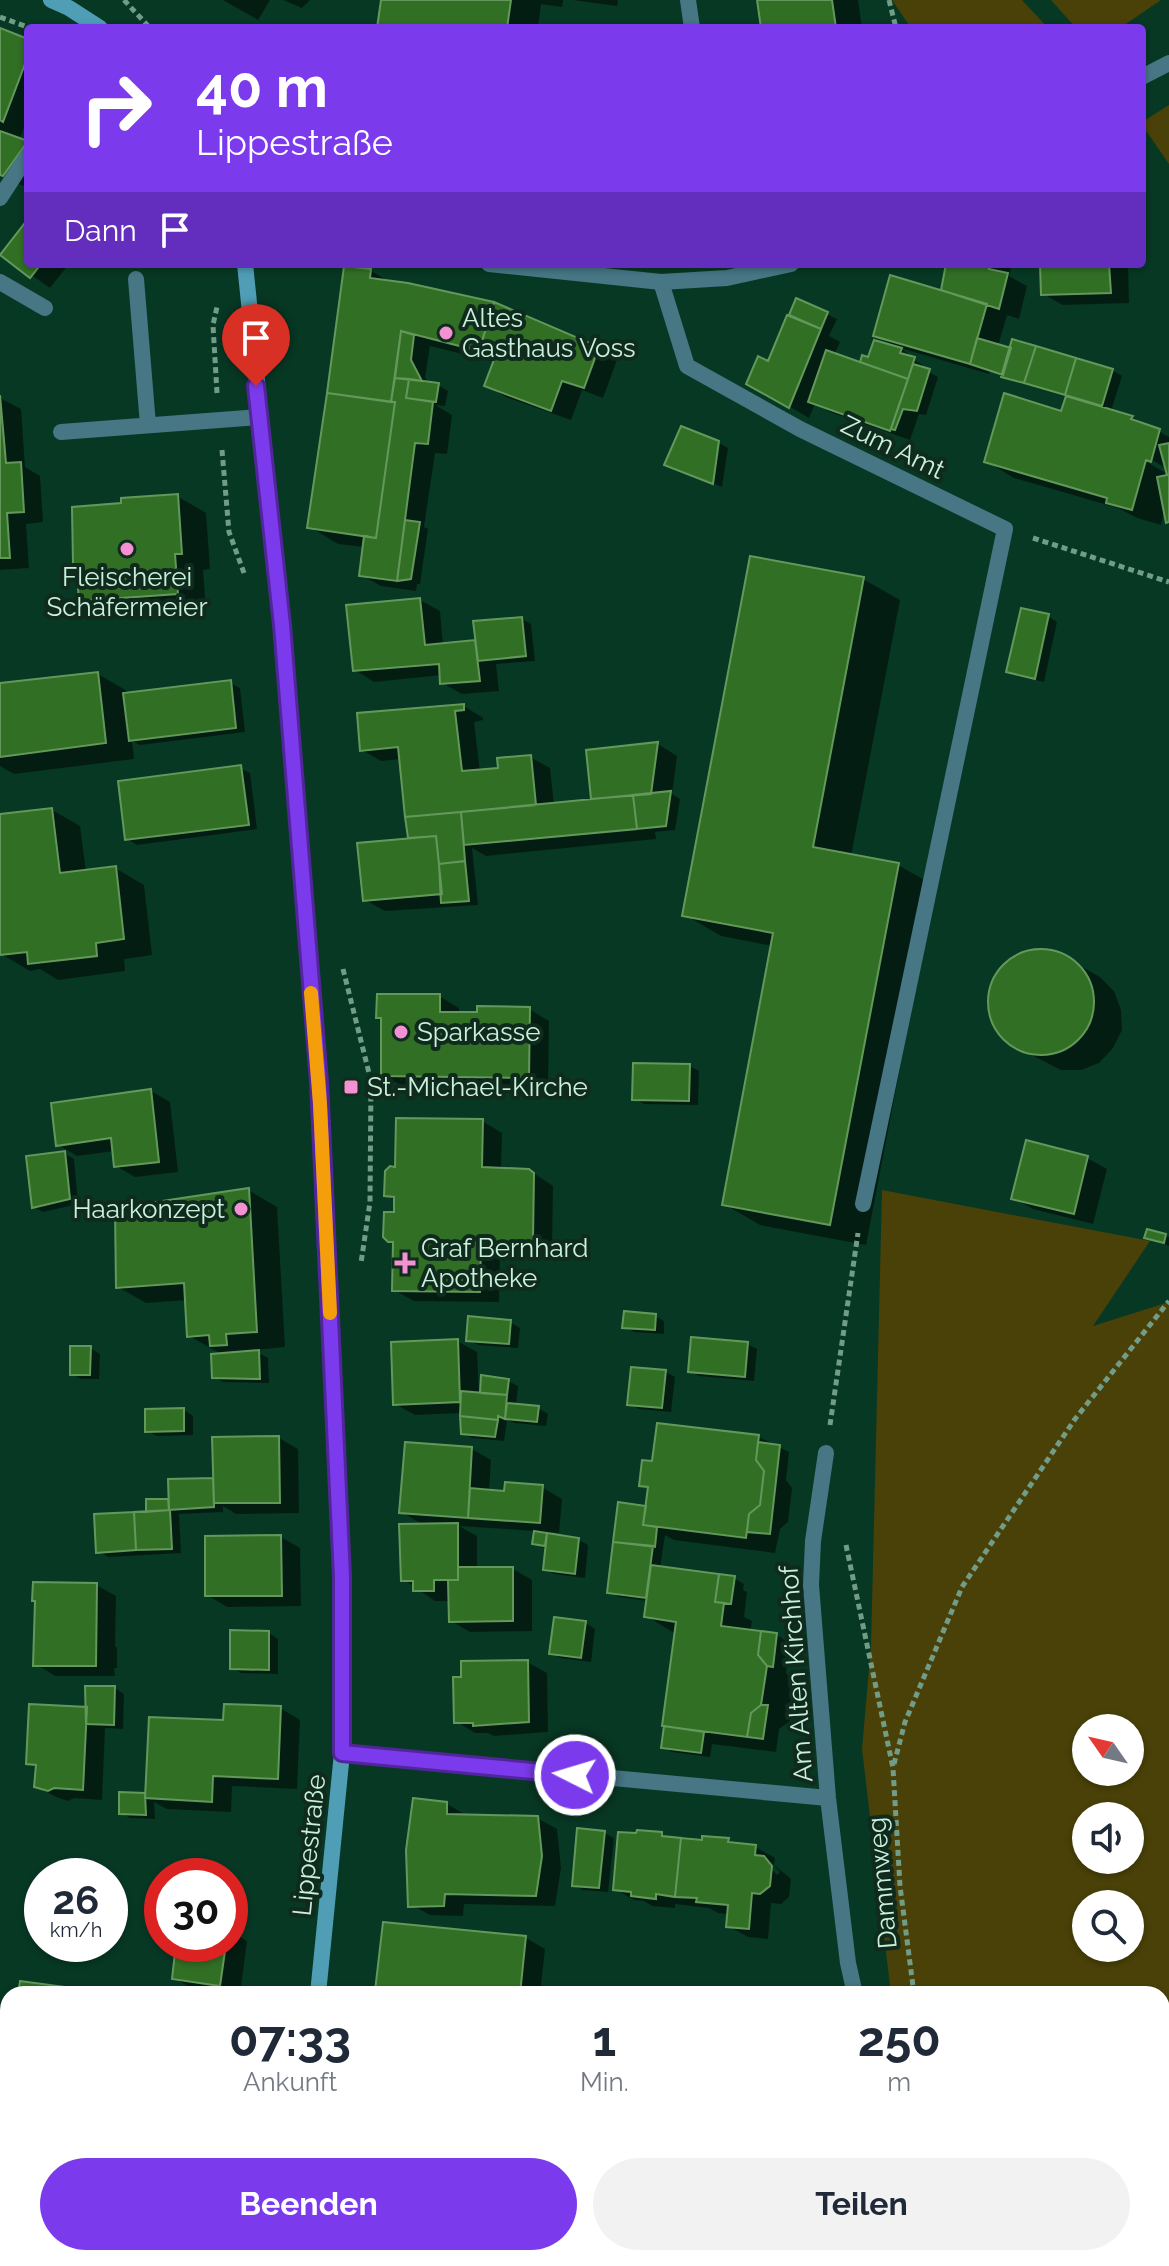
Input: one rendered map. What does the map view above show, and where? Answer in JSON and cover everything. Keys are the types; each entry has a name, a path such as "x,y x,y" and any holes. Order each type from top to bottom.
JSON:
{"main road":[{"path":"51,0 94,24"},
{"name":"Lippestraße","path":"245,268 258,417 282,625 319,1082 342,1577 342,1753 319,1986"}],"street":[{"path":"688,0 691,24"},
{"path":"1146,75 1169,63"},
{"path":"0,198 24,161"},
{"path":"527,268 661,282 754,268"},
{"path":"136,279 148,425"},
{"path":"0,282 45,308"},
{"name":"Zum Amt","path":"661,282 687,366 800,429 1005,529"},
{"path":"61,432 258,417"},
{"path":"863,1204 1005,529"},
{"name":"Am Alten Kirchhof","path":"826,1453 813,1541 811,1585 828,1798 853,1986"},
{"name":"Am Alten Kirchhof","path":"342,1753 828,1798"}],"path":[{"path":"124,0 146,24"},
{"path":"889,0 895,24"},
{"path":"0,17 24,26"},
{"path":"219,302 213,325 229,532 248,583"},
{"path":"1005,529 1169,582"},
{"name":"Dammweg","path":"913,1986 900,1886 893,1768 905,1722 962,1587 1075,1419 1169,1301"}],"shaded area":[{"path":"892,0 1022,0 1044,24 908,24"},
{"path":"1051,0 1161,0 1126,24 1072,24"},
{"path":"1169,105 1169,164 1146,131 1146,119"},
{"path":"882,1190 1150,1241 1093,1326 1169,1302 1169,1986 890,1986 862,1749 871,1646"}],"building":[{"path":"381,0 511,0 508,24 378,24"},
{"path":"757,0 832,0 835,24 760,24"},
{"path":"0,28 24,37 24,67 3,122 0,120"},
{"path":"0,131 24,140 24,147 3,176 0,175"},
{"path":"24,224 24,268 38,268 30,278 0,255"},
{"name":"Altes Gasthaus Voss","path":"344,268 371,269 370,278 494,302 479,351 401,331 391,402 327,393"},
{"path":"945,268 989,268 1008,273 999,309 941,290"},
{"path":"1040,268 1109,268 1111,293 1041,295"},
{"path":"890,275 987,304 970,364 873,336"},
{"path":"796,298 828,312 821,329 789,315"},
{"path":"494,302 599,347 584,388 562,381 551,411 484,386 495,357 479,351"},
{"path":"787,315 821,329 789,408 746,384 758,356 768,361"},
{"path":"401,331 414,335 411,360 422,381 395,378"},
{"path":"977,338 1011,348 1003,375 970,364"},
{"path":"1012,339 1036,346 1024,383 1001,377"},
{"path":"874,340 902,348 900,353 915,357 908,379 860,362 862,355 868,357"},
{"path":"1036,346 1076,358 1065,395 1024,383"},
{"path":"826,350 908,379 890,431 808,402"},
{"path":"1076,358 1113,369 1102,406 1065,395"},
{"path":"913,364 930,369 917,411 903,409 895,430 891,429"},
{"path":"395,378 409,379 406,398 433,402 428,444 415,443 397,581 359,576 364,536 376,538 395,402 391,402"},
{"path":"409,379 439,383 436,402 406,398"},
{"path":"327,393 395,402 376,538 307,528"},
{"path":"1004,393 1061,411 1066,396 1133,416 1131,419 1160,429 1151,462 1146,460 1132,510 1106,503 1107,498 984,462"},
{"path":"0,395 6,463 21,462 24,512 7,513 10,558 0,558"},
{"path":"681,426 719,441 713,484 664,465"},
{"path":"1169,443 1169,522 1166,523 1157,477 1167,475 1159,445"},
{"name":"Fleischerei Schäfermeier","path":"178,494 182,554 175,554 178,594 79,601 76,564 73,564 72,507 121,503 121,498"},
{"path":"405,520 420,522 411,579 397,581"},
{"path":"750,556 864,577 813,847 899,863 830,1225 722,1205 773,933 682,916"},
{"path":"420,598 425,645 475,640 480,681 440,684 439,664 353,671 346,605"},
{"path":"1021,608 1049,614 1035,679 1006,672"},
{"path":"522,617 526,656 478,661 473,621"},
{"path":"98,672 106,743 0,757 0,683"},
{"path":"231,680 236,728 129,741 123,693"},
{"path":"464,704 464,710 455,711 462,771 498,768 497,758 531,755 536,805 405,817 398,747 360,751 357,713"},
{"path":"658,742 651,794 591,799 586,750"},
{"path":"241,765 249,825 125,840 118,781"},
{"path":"671,791 666,826 637,829 633,795"},
{"path":"633,795 637,829 464,845 461,812"},
{"path":"52,808 60,873 116,866 124,939 96,943 97,956 28,964 27,952 0,955 0,814"},
{"path":"461,812 465,861 439,864 436,836 408,838 405,817"},
{"path":"436,836 442,894 363,901 357,843"},
{"path":"465,861 469,901 441,903 439,864"},
{"path":"1041,949 1061,953 1078,965 1090,982 1094,1002 1090,1022 1078,1039 1061,1051 1041,1055 1021,1051 1004,1039 992,1022 988,1002 992,982 1004,965 1021,953"},
{"path":"377,994 440,994 440,1012 477,1012 477,1006 530,1007 529,1078 381,1076 381,1018 376,1018"},
{"path":"633,1063 690,1064 689,1101 632,1100"},
{"path":"151,1089 159,1162 114,1167 111,1138 56,1146 51,1103"},
{"path":"396,1118 483,1119 482,1167 529,1169 534,1173 533,1240 528,1245 481,1244 480,1292 392,1291 393,1242 383,1237 384,1212 394,1212 394,1197 384,1196 385,1171 390,1166 395,1167"},
{"path":"1026,1140 1088,1156 1074,1214 1011,1199"},
{"path":"65,1151 70,1199 32,1208 26,1156"},
{"path":"249,1188 257,1332 226,1334 227,1345 210,1346 209,1335 187,1337 184,1283 116,1288 115,1208"},
{"path":"1147,1229 1166,1234 1164,1243 1144,1238"},
{"path":"624,1311 656,1314 655,1330 622,1328"},
{"path":"468,1316 511,1320 509,1344 466,1341"},
{"path":"691,1337 748,1342 745,1377 688,1372"},
{"path":"458,1339 460,1402 393,1405 391,1342"},
{"path":"70,1346 91,1346 90,1375 70,1375"},
{"path":"259,1350 260,1379 212,1378 211,1354"},
{"path":"631,1367 666,1370 662,1408 627,1405"},
{"path":"481,1375 509,1379 507,1395 480,1393"},
{"path":"461,1391 507,1395 505,1419 498,1416 498,1420 460,1416"},
{"path":"507,1403 539,1406 537,1422 505,1419"},
{"path":"184,1408 184,1431 145,1432 145,1409"},
{"path":"460,1416 498,1420 495,1437 461,1434"},
{"path":"657,1423 759,1435 756,1460 764,1471 760,1505 749,1514 746,1538 643,1525 648,1487 639,1486 642,1460 652,1461"},
{"path":"279,1436 280,1503 214,1503 212,1437"},
{"path":"405,1442 472,1447 468,1518 399,1513"},
{"path":"758,1442 780,1445 770,1534 747,1532 749,1514 760,1505 764,1471 756,1460"},
{"path":"213,1478 214,1507 169,1510 168,1479"},
{"path":"505,1482 543,1485 540,1523 468,1518 470,1488 504,1491"},
{"path":"146,1499 168,1499 169,1510 146,1512"},
{"path":"618,1502 646,1506 643,1525 657,1527 655,1547 613,1542"},
{"path":"170,1510 172,1549 136,1550 134,1512"},
{"path":"134,1512 136,1550 96,1553 94,1514"},
{"path":"458,1523 458,1580 434,1580 434,1591 413,1591 413,1581 401,1581 399,1524"},
{"path":"534,1531 547,1533 545,1546 532,1544"},
{"path":"547,1533 579,1538 575,1574 543,1570"},
{"path":"281,1535 282,1596 205,1596 205,1536"},
{"path":"613,1542 653,1546 646,1598 607,1593"},
{"path":"651,1565 719,1574 715,1602 724,1603 721,1626 761,1631 758,1655 767,1666 761,1705 751,1713 747,1737 662,1726 676,1622 644,1617"},
{"path":"458,1567 513,1567 513,1621 449,1622 448,1580 458,1580"},
{"path":"719,1574 735,1576 731,1604 715,1602"},
{"path":"33,1582 97,1583 96,1666 33,1666"},
{"path":"554,1617 586,1621 581,1658 549,1654"},
{"path":"230,1630 269,1631 269,1670 230,1669"},
{"path":"761,1631 777,1633 773,1667 767,1666 758,1655"},
{"path":"528,1660 529,1722 473,1726 473,1723 454,1723 453,1677 461,1677 461,1661"},
{"path":"85,1686 115,1686 114,1725 86,1724"},
{"path":"29,1704 87,1707 83,1790 54,1788 48,1791 34,1787 36,1765 26,1764"},
{"path":"224,1704 281,1706 278,1779 213,1776 212,1802 145,1798 149,1717 223,1720"},
{"path":"761,1705 768,1705 763,1739 747,1737 751,1713"},
{"path":"664,1726 704,1732 701,1753 661,1748"},
{"path":"119,1792 145,1793 146,1815 119,1814"},
{"path":"413,1798 447,1802 447,1814 538,1816 542,1856 536,1896 445,1894 444,1906 408,1907 406,1850"},
{"path":"577,1828 605,1831 599,1888 572,1886"},
{"path":"637,1830 662,1832 662,1836 681,1838 675,1897 656,1894 656,1899 613,1890 618,1832 636,1833"},
{"path":"702,1836 729,1838 728,1842 756,1845 755,1855 764,1856 772,1866 770,1886 760,1894 752,1893 749,1929 726,1927 728,1905 675,1897 681,1838 702,1840"},
{"path":"383,1922 526,1936 521,1986 376,1986"},
{"path":"174,1962 223,1962 220,1986 172,1979"},
{"path":"20,1981 58,1986 19,1986"}],"slow traffic":[{"path":"311,993 320,1104 330,1313"}],"place":[{"name":"Altes Gasthaus Voss","path":"446,333"},
{"name":"Fleischerei Schäfermeier","path":"127,549"},
{"name":"Sparkasse","path":"401,1032"},
{"name":"St.-Michael-Kirche","path":"351,1087"},
{"name":"Haarkonzept","path":"241,1209"},
{"name":"Graf Bernhard Apotheke","path":"405,1263"}],"route":[{"path":"256,386 282,625 319,1082 342,1577 342,1753 575,1775"}]}
